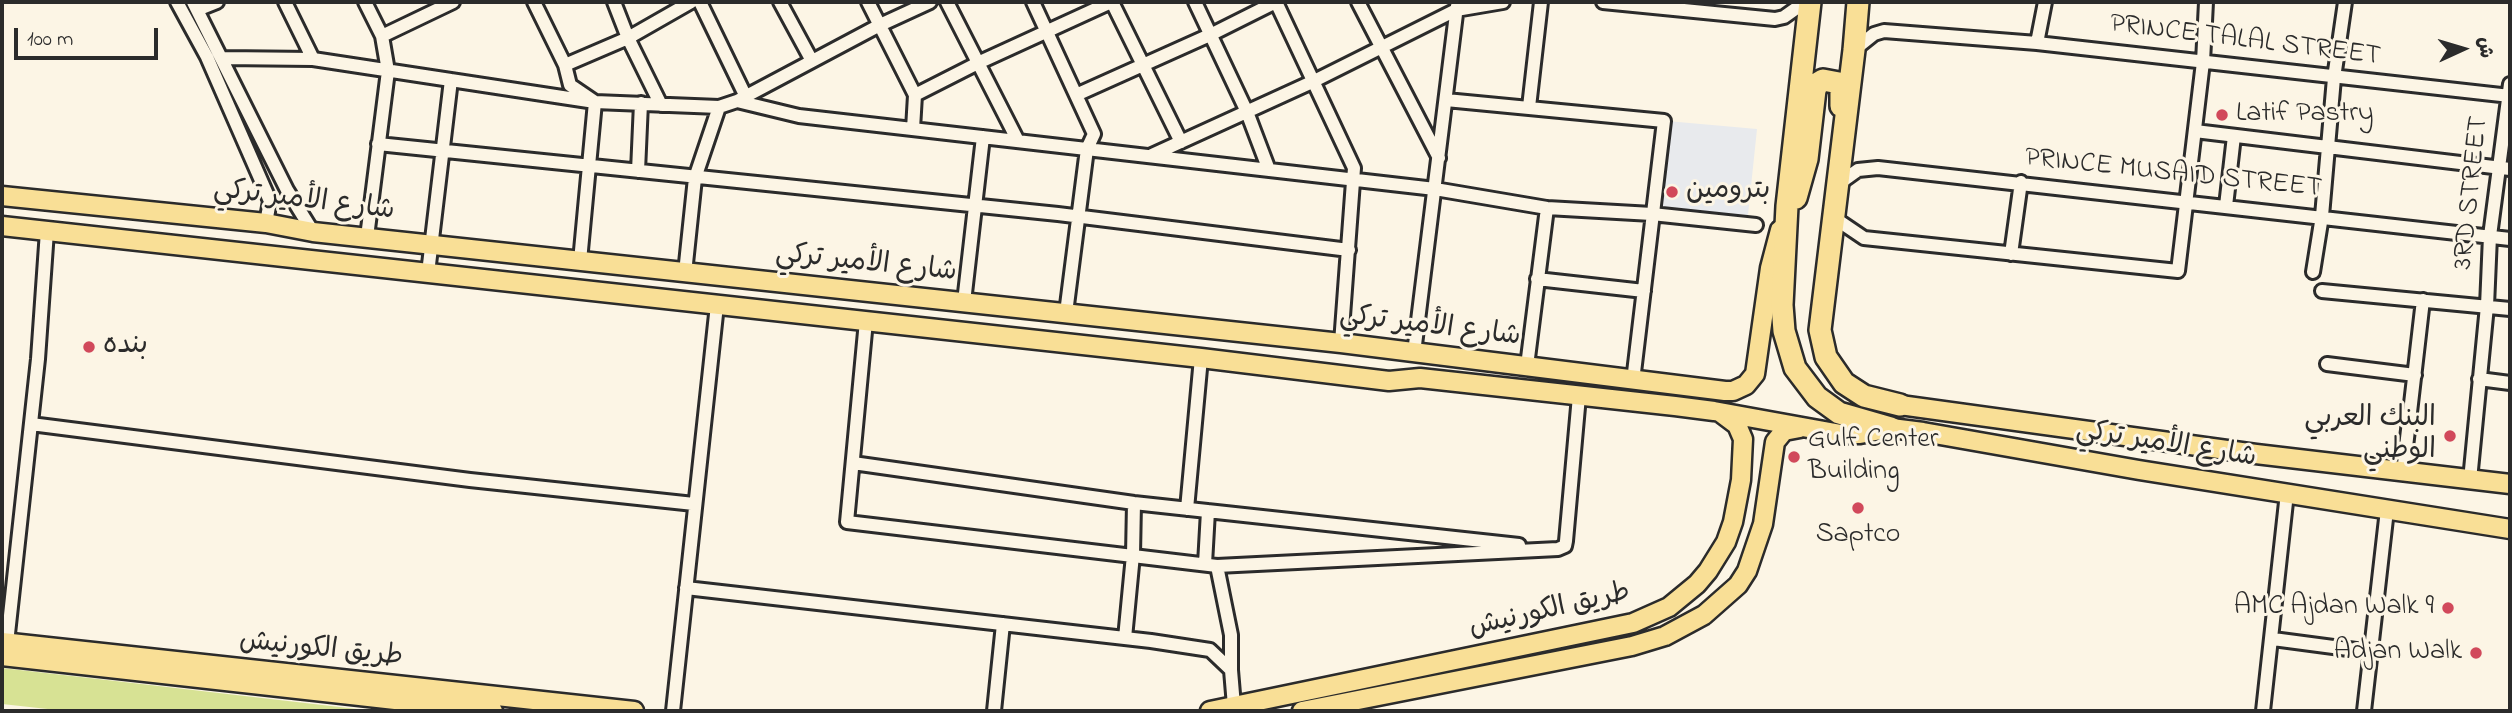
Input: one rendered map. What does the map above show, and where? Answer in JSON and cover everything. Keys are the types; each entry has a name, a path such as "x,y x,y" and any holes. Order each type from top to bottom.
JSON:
{"highway":[{"path":"1808,2 1787,206 1782,316 1786,343 1795,368 1809,389 1826,405 1854,419 1891,428"},
{"path":"1858,2 1820,330 1826,357 1834,372 1864,396 1900,405"},
{"path":"1787,206 1796,200 1802,183 1815,90 1823,80 1839,83 1841,88 1838,177"}],"main road":[{"name":"شارع الأمير تركي","path":"2,196 1341,343 1725,391 1733,391 1746,385 1755,374 1769,268 1787,206"},
{"name":"شارع الأمير تركي","path":"2,226 1389,381 1420,378 1714,411 1841,434 1860,434 1891,428 1950,435 2138,470 2510,529"},
{"path":"1418,353 1420,378"},
{"name":"شارع الأمير تركي","path":"1900,405 2510,484"},
{"name":"طريق الكورنيش","path":"1210,711 1633,623 1669,607 1691,590 1718,559 1733,522 1741,480 1741,431 1732,419 1714,411"},
{"name":"طريق الكورنيش","path":"1302,711 1632,646 1665,636 1704,615 1738,585 1747,571 1759,540 1774,448 1779,435 1789,429 1813,428"},
{"path":"1741,480 1758,472 1764,474 1770,483"},
{"name":"طريق الكورنيش","path":"4,647 493,711"},
{"name":"طريق الكورنيش","path":"4,647 634,711"}],"street":[{"path":"177,2 207,57 270,201 266,223"},
{"path":"217,2 195,6 286,190 313,232"},
{"path":"285,2 313,59"},
{"path":"365,2 382,36 388,71 366,237"},
{"path":"382,36 452,2"},
{"path":"534,2 565,65 570,85 595,102"},
{"path":"614,2 628,38 661,104"},
{"path":"565,65 628,38 691,2"},
{"path":"700,2 741,99"},
{"path":"780,2 812,61"},
{"path":"868,2 915,95 913,129"},
{"path":"223,58 313,59 595,102 719,107 741,99 880,25 930,2"},
{"path":"947,2 1018,141"},
{"path":"1033,2 1094,134 1087,149 1066,313"},
{"path":"915,95 1112,2 1181,142"},
{"path":"1195,2 1247,111 1269,170"},
{"path":"1076,95 1276,2 1354,169 1341,343"},
{"path":"1358,2 1439,159"},
{"path":"1150,156 1312,82 1457,6 1503,2"},
{"path":"1530,107 1541,2"},
{"path":"1603,2 1648,4 1774,19 1784,17 1808,2"},
{"path":"2037,43 2045,2"},
{"path":"1833,217 1864,238 2178,271 2203,62 2206,2"},
{"path":"2313,272 2322,216 2334,78 2345,2"},
{"path":"1418,353 1457,6"},
{"name":"PRINCE TALAL STREET","path":"1854,50 1874,34 1884,31 2037,43 2334,78 2510,92"},
{"path":"428,273 451,80"},
{"name":"3RD STREET","path":"2470,480 2487,306 2490,236 2505,169 2510,92"},
{"path":"741,99 799,116 1435,189 1547,208 1652,214 1756,225"},
{"path":"1446,100 1664,121 1633,381"},
{"path":"580,261 595,102"},
{"path":"638,171 641,103"},
{"path":"685,273 695,178 719,107"},
{"path":"2195,131 2505,169"},
{"path":"2226,206 2234,136"},
{"path":"964,302 983,137"},
{"path":"378,144 1078,217 1349,250"},
{"name":"PRINCE MUSAID STREET","path":"1838,177 1858,170 1878,168 2510,239"},
{"path":"2011,254 2021,182"},
{"path":"270,201 282,200 286,190"},
{"path":"1527,366 1547,208"},
{"path":"4,647 31,424 47,231"},
{"path":"1538,279 1644,291"},
{"path":"2322,291 2510,309"},
{"path":"2403,472 2423,300"},
{"path":"673,711 717,305"},
{"path":"866,321 847,522 1211,565 1558,549 1565,546 1578,396"},
{"path":"1187,509 1201,358"},
{"path":"2327,364 2416,375"},
{"path":"2479,379 2510,383"},
{"path":"31,424 470,480 694,504"},
{"path":"853,463 1135,503 1558,549"},
{"path":"2263,711 2287,493"},
{"path":"1125,638 1135,503"},
{"path":"2364,711 2387,509"},
{"path":"1208,511 1211,565 1231,635 1234,706"},
{"path":"686,588 1210,650 1231,670"},
{"path":"994,711 1003,624"},
{"path":"2273,639 2371,652"}],"shaded area":[{"path":"1667,121 1757,129 1748,215 1657,208"}],"green space":[{"path":"2,668 374,711 66,711 2,704"}],"place":[{"name":"Latif Pastry","path":"2222,115"},
{"name":"بترومين","path":"1672,192"},
{"name":"بنده","path":"89,347"},
{"name":"البنك العربي الوطني","path":"2450,436"},
{"name":"Gulf Center Building","path":"1794,457"},
{"name":"Saptco","path":"1858,508"},
{"name":"AMC Ajdan Walk 9","path":"2448,608"},
{"name":"Adjan Walk","path":"2476,653"}]}
